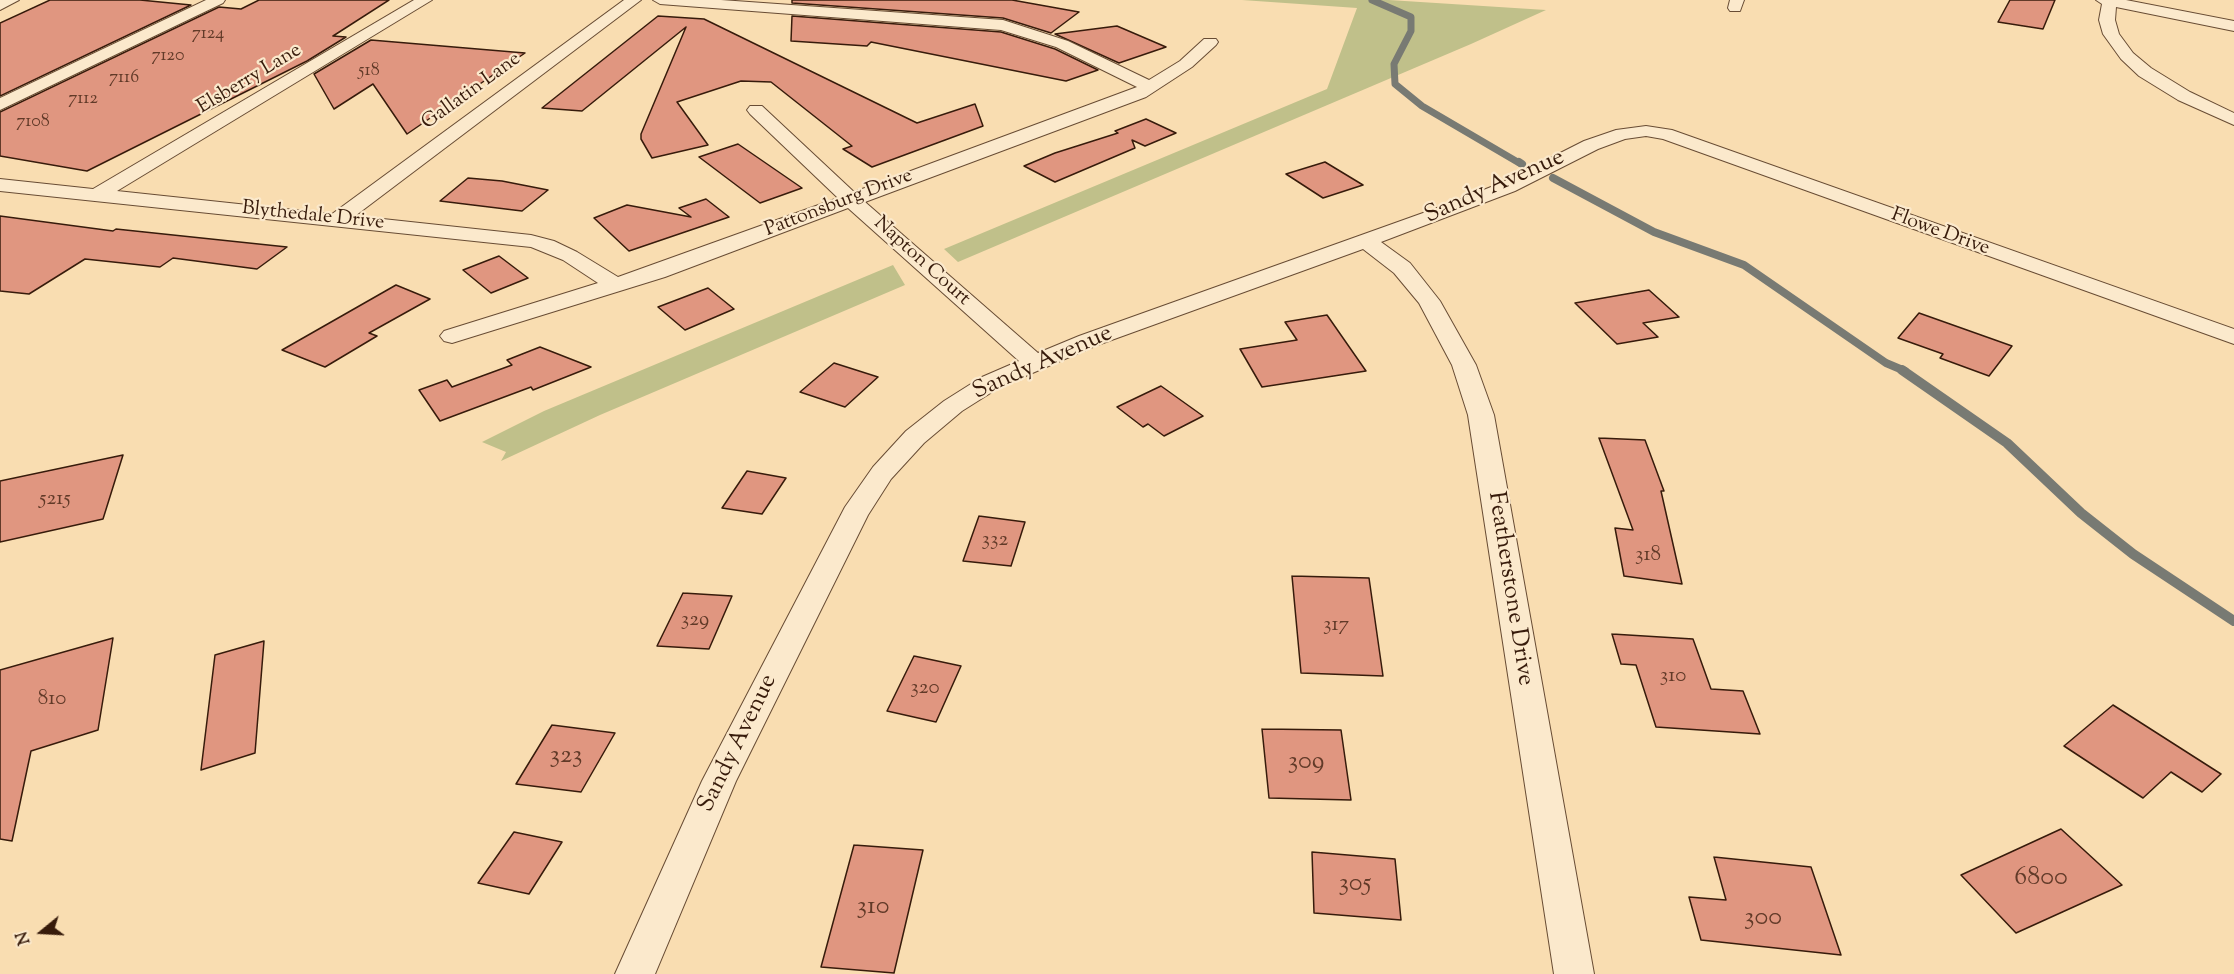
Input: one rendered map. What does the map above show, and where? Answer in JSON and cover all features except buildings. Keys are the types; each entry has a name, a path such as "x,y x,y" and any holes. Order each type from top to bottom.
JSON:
{"street":[{"path":"0,6 12,0"},
{"path":"0,105 218,0"},
{"name":"Elsberry Lane","path":"97,195 425,0"},
{"name":"Gallatin Lane","path":"337,219 634,0"},
{"path":"660,0 1004,25 1062,44 1150,87"},
{"path":"2234,26 2107,0 2107,20 2111,34 2127,56 2145,72 2184,96 2234,120"},
{"name":"Pattonsburg Drive","path":"452,336 615,285 852,201 1140,93 1186,64 1210,42"},
{"name":"Napton Court","path":"756,110 852,201 1035,363"},
{"name":"Sandy Avenue","path":"635,974 719,781 861,506 882,473 915,437 953,406 991,382 1087,341 1366,241 1508,187 1592,145 1622,134 1646,131"},
{"name":"Flowe Drive","path":"1646,131 1666,134 2234,337"},
{"name":"Blythedale Drive","path":"0,185 531,241 547,245 570,256 615,285"},
{"name":"Featherstone Drive","path":"1366,241 1387,254 1402,268 1430,301 1464,365 1481,415 1574,974"}],"green space":[{"path":"1242,0 1389,0 1546,10 958,262 944,249 1327,89 1357,8"},
{"path":"893,265 905,285 600,415 501,461 506,452 482,442 544,411"}],"waterway":[{"path":"1372,0 1411,17 1411,31 1394,64 1395,84 1422,106 1521,164"},
{"path":"1553,178 1654,232 1744,265 1886,363 1905,371"},
{"path":"1902,370 2007,443 2081,513 2133,554 2234,621"}]}
